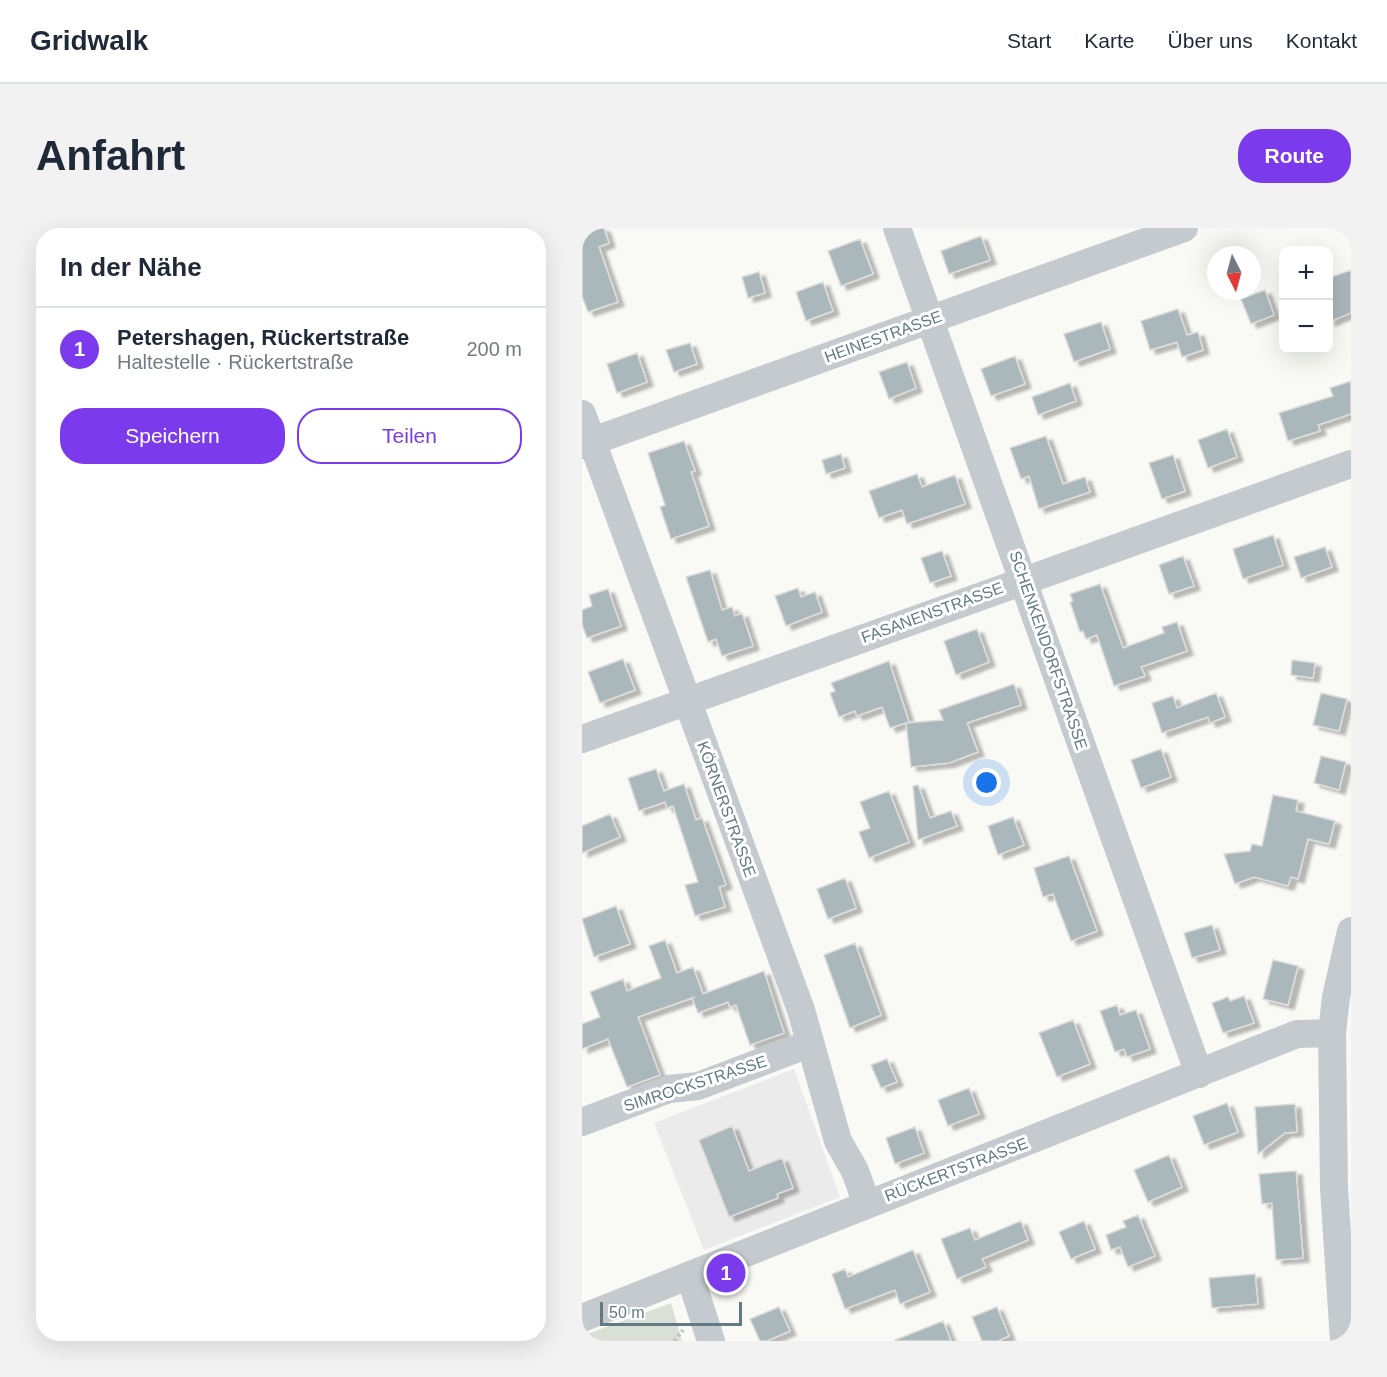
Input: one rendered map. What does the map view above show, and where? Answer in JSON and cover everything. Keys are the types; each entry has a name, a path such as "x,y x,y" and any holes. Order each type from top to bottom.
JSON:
{"street":[{"name":"SCHENKENDORFSTRASSE","path":"897,228 1199,1074"},
{"name":"HEINESTRASSE","path":"587,444 1184,228"},
{"name":"KÖRNERSTRASSE","path":"582,414 587,444 688,700 801,1010 808,1044 838,1141 855,1171 867,1204"},
{"name":"FASANENSTRASSE","path":"582,739 1024,579 1351,464"},
{"path":"1344,1341 1334,1188 1332,1033 1336,997 1351,931"},
{"name":"RÜCKERTSTRASSE","path":"582,1318 1297,1034 1332,1033"},
{"name":"SIMROCKSTRASSE","path":"582,1122 669,1089 698,1086 808,1044"},
{"path":"690,1276 711,1341"}],"shaded area":[{"path":"794,1069 840,1197 704,1250 654,1123"},
{"path":"671,1303 682,1341 582,1341 582,1336"}],"building":[{"path":"582,228 604,228 609,243 599,247 618,302 588,312 582,296"},
{"path":"981,236 990,260 949,274 941,251"},
{"path":"860,239 873,274 841,286 828,251"},
{"path":"1351,270 1351,313 1333,320 1333,300 1333,277"},
{"path":"759,272 765,293 748,298 742,277"},
{"path":"823,282 833,311 806,321 796,292"},
{"path":"1265,290 1274,315 1251,324 1241,300 1261,300 1261,292"},
{"path":"1178,309 1187,335 1198,332 1203,350 1182,357 1177,342 1150,350 1141,321"},
{"path":"1101,322 1110,349 1074,362 1064,334"},
{"path":"690,343 697,364 674,372 666,350"},
{"path":"637,353 647,382 617,393 607,364"},
{"path":"1015,356 1025,384 991,396 981,369"},
{"path":"907,362 916,388 889,399 879,372"},
{"path":"1351,381 1351,414 1318,425 1320,431 1288,441 1279,413 1333,396 1330,388"},
{"path":"1070,383 1076,401 1038,415 1032,397"},
{"path":"1227,429 1237,457 1208,468 1198,440"},
{"path":"1046,436 1063,484 1085,477 1090,492 1039,509 1029,476 1021,479 1010,448"},
{"path":"684,441 695,471 691,472 709,526 671,539 660,507 665,505 648,453"},
{"path":"841,454 845,468 826,474 822,460"},
{"path":"1173,455 1185,491 1162,499 1149,463"},
{"path":"917,474 922,487 955,475 965,504 907,524 902,510 879,518 869,491"},
{"path":"1273,535 1283,565 1243,579 1233,549"},
{"path":"1325,547 1332,567 1301,578 1294,557"},
{"path":"942,551 951,576 930,583 921,558"},
{"path":"1183,556 1194,586 1169,594 1159,565"},
{"path":"710,570 722,610 732,607 735,616 742,613 753,646 722,656 716,639 708,642 686,577"},
{"path":"1100,584 1123,648 1164,633 1162,627 1177,622 1187,651 1141,667 1145,676 1114,686 1097,635 1086,639 1083,631 1080,632 1070,602 1073,601 1070,594"},
{"path":"798,588 801,597 815,592 822,612 786,626 775,596"},
{"path":"608,589 621,626 587,638 582,624 582,610 592,606 589,595"},
{"path":"977,629 989,662 956,675 944,641"},
{"path":"623,659 635,690 600,703 588,672"},
{"path":"1292,660 1315,663 1313,678 1291,675"},
{"path":"889,661 909,722 890,728 882,707 857,716 855,711 839,717 830,693 835,691 831,683"},
{"path":"1014,684 1021,705 967,723 978,752 949,763 911,767 906,723 943,720 939,710"},
{"path":"1216,693 1225,717 1210,723 1208,717 1162,733 1152,703 1173,696 1177,708"},
{"path":"1321,693 1347,699 1339,731 1313,725"},
{"path":"1161,749 1171,777 1141,788 1131,760"},
{"path":"1321,756 1346,762 1339,790 1314,783"},
{"path":"656,769 664,791 684,784 696,820 702,818 726,885 719,887 725,907 695,916 685,885 698,882 673,806 667,808 665,802 639,811 628,778"},
{"path":"918,785 930,818 951,811 957,826 918,840 913,786"},
{"path":"889,791 909,842 869,858 859,832 870,828 860,802"},
{"path":"1273,795 1298,800 1296,811 1335,821 1329,844 1308,839 1298,879 1291,877 1288,886 1254,877 1235,884 1224,854 1250,851 1252,844 1262,846"},
{"path":"610,814 620,837 582,853 582,826"},
{"path":"1013,817 1024,845 998,855 988,826"},
{"path":"1069,856 1097,931 1071,941 1053,894 1043,897 1034,868"},
{"path":"845,878 856,908 828,919 817,889"},
{"path":"616,906 630,944 594,957 582,919"},
{"path":"1212,925 1220,950 1192,958 1184,933"},
{"path":"665,940 677,973 693,967 703,994 764,971 784,1033 750,1045 736,1005 730,1007 728,1002 698,1013 692,998 638,1017 660,1075 627,1087 608,1039 582,1049 582,1024 600,1017 590,992 623,979 627,991 661,978 649,946"},
{"path":"855,943 881,1015 850,1028 824,955"},
{"path":"1273,960 1298,966 1288,1005 1263,999"},
{"path":"1244,996 1254,1023 1223,1033 1212,1003 1228,997 1230,1001"},
{"path":"1117,1005 1120,1015 1136,1010 1150,1049 1127,1057 1124,1049 1115,1052 1100,1011"},
{"path":"1073,1020 1090,1064 1057,1077 1039,1033"},
{"path":"887,1059 897,1082 881,1088 871,1065"},
{"path":"969,1088 979,1114 948,1126 938,1100"},
{"path":"1227,1103 1238,1132 1204,1145 1193,1116"},
{"path":"1295,1104 1297,1132 1285,1133 1258,1154 1255,1107"},
{"path":"732,1126 749,1171 782,1158 793,1188 777,1194 778,1198 729,1217 699,1140"},
{"path":"915,1127 924,1153 895,1164 886,1138"},
{"path":"1169,1155 1182,1187 1148,1202 1134,1170"},
{"path":"1296,1171 1303,1258 1276,1260 1272,1203 1262,1204 1259,1174"},
{"path":"1138,1215 1155,1256 1128,1267 1120,1247 1111,1250 1106,1235 1126,1227 1123,1221"},
{"path":"1021,1221 1028,1240 982,1259 986,1267 957,1279 941,1239 970,1228 975,1240"},
{"path":"1084,1221 1095,1249 1071,1259 1059,1232"},
{"path":"913,1250 930,1292 900,1304 895,1290 845,1309 832,1274 845,1269 848,1277"},
{"path":"1255,1274 1258,1304 1212,1308 1209,1278"},
{"path":"779,1307 790,1331 767,1341 760,1341 750,1319"},
{"path":"997,1307 1009,1336 998,1341 982,1341 972,1317"},
{"path":"943,1321 951,1341 895,1341 895,1340"}],"place":[{"name":"Petershagen, Rückertstraße","path":"726,1273"}]}
